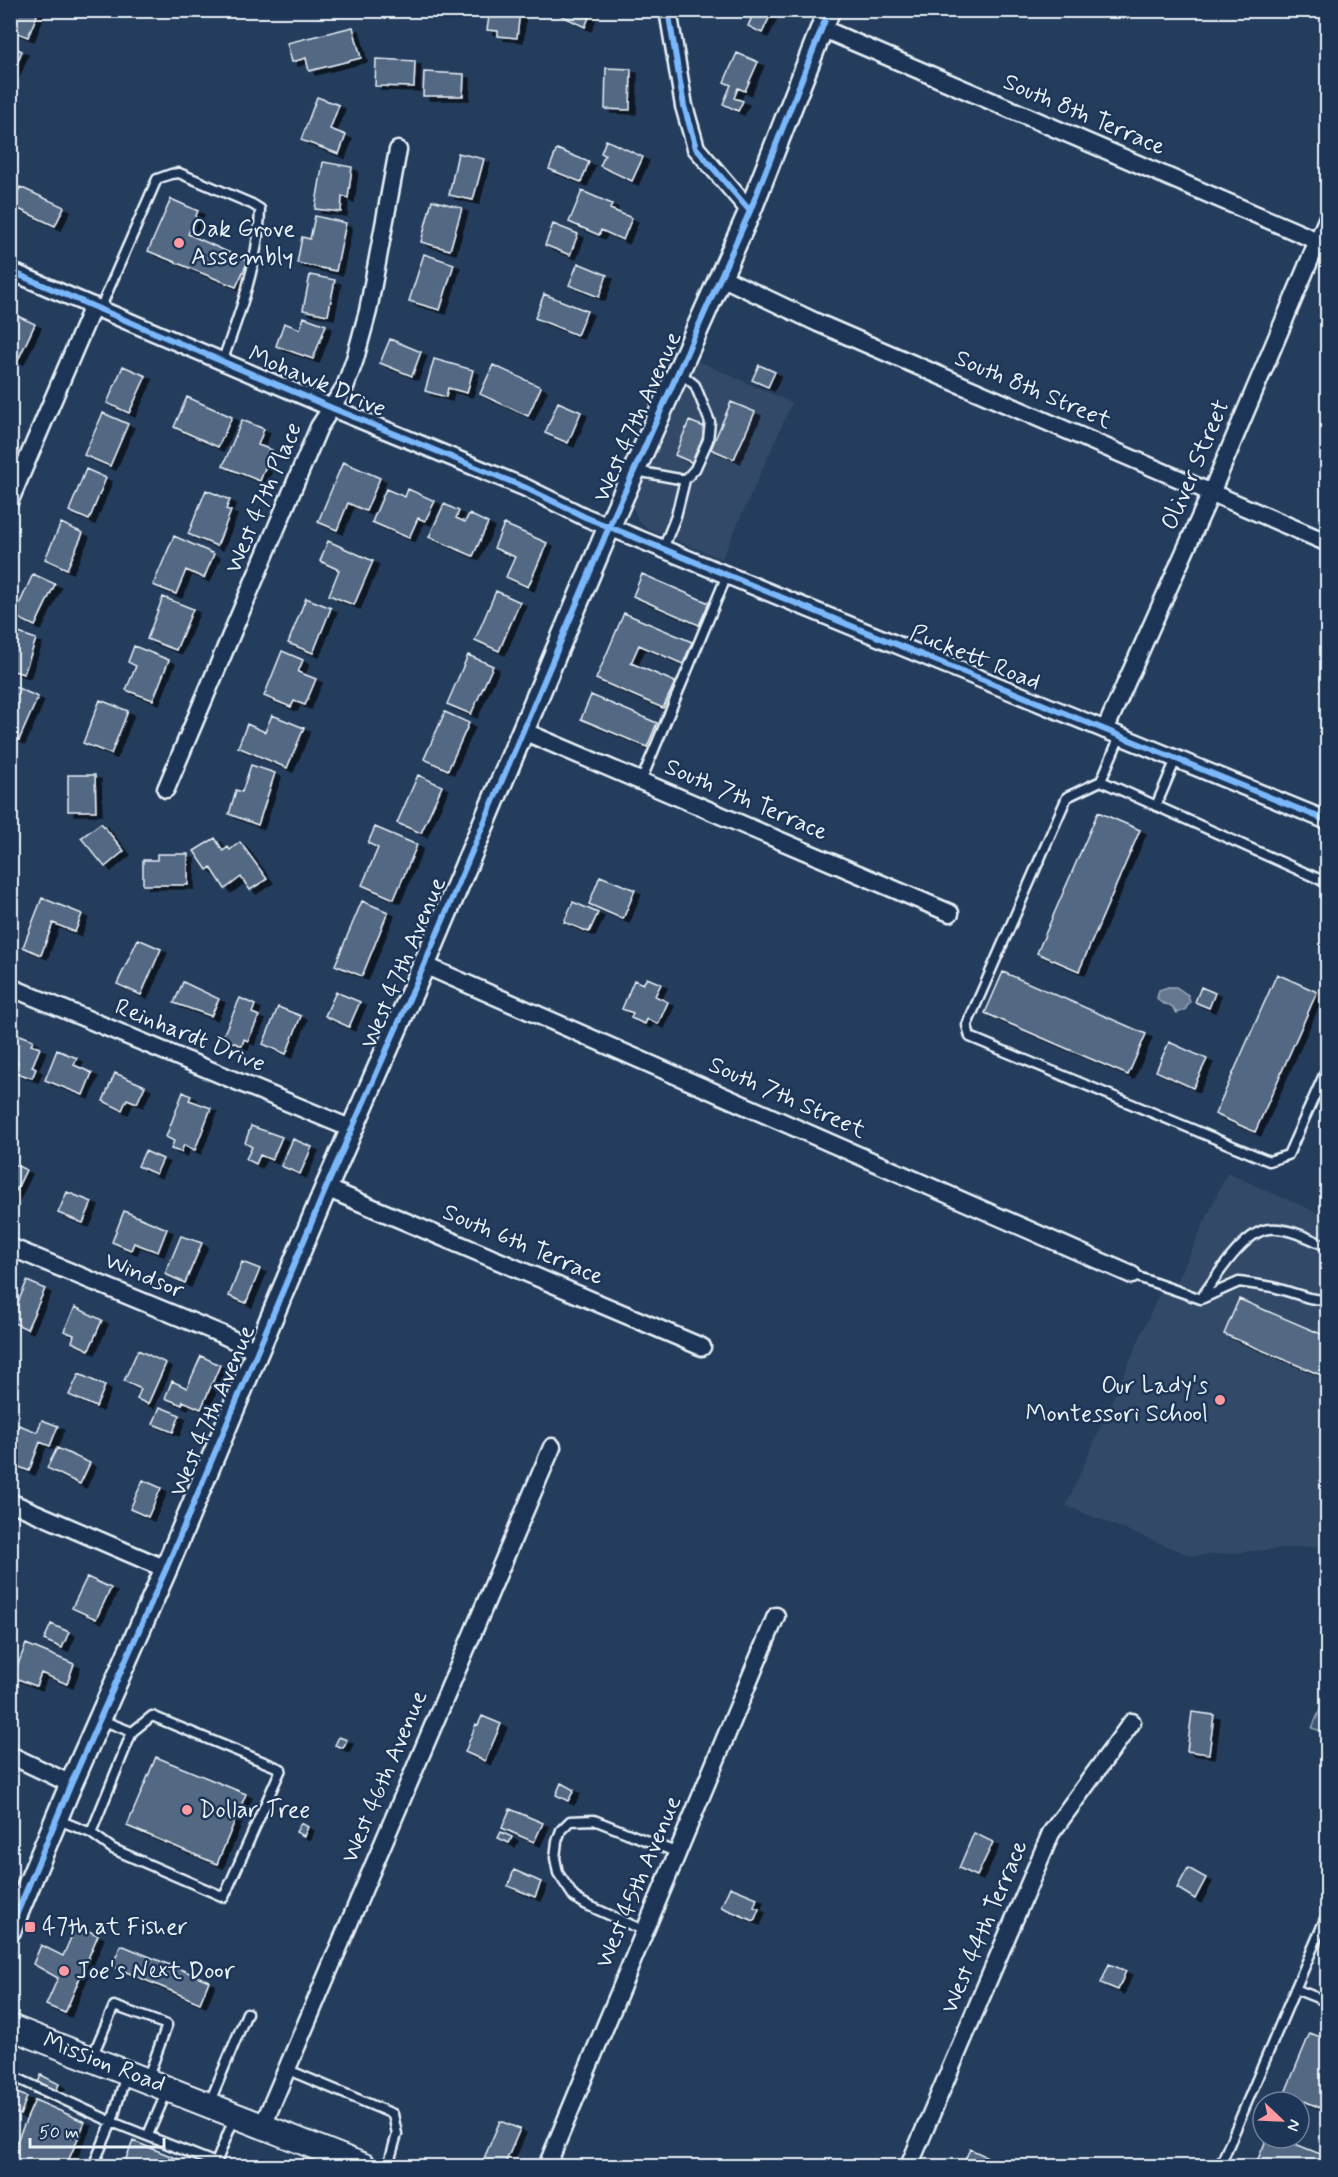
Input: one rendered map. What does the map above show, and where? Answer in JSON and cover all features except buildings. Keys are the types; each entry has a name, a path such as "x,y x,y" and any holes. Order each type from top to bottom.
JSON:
{"main road":[{"name":"Mission Road","path":"10,2027 364,2166"}],"street":[{"path":"668,10 684,106 696,148 750,211"},
{"name":"West 47th Avenue","path":"10,1930 609,527 750,211 825,19"},
{"name":"South 8th Terrace","path":"825,19 1323,243"},
{"name":"West 47th Place","path":"166,789 319,427 345,387 368,311 398,150"},
{"name":"Oliver Street","path":"1112,733 1211,493 1323,243 1328,217"},
{"name":"Mohawk Drive","path":"10,271 221,362 524,487 609,527"},
{"name":"South 8th Street","path":"721,277 818,323 1328,543"},
{"path":"10,500 96,307"},
{"name":"Puckett Road","path":"609,527 1328,821"},
{"name":"South 7th Terrace","path":"523,731 950,913"},
{"name":"South 7th Street","path":"423,965 1132,1275"},
{"name":"Reinhardt Drive","path":"10,987 352,1129"},
{"name":"South 6th Terrace","path":"326,1188 702,1347"},
{"name":"Windsor","path":"10,1247 221,1334 258,1352"},
{"name":"West 46th Avenue","path":"262,2125 552,1447"},
{"path":"10,1502 166,1569"},
{"name":"West 45th Avenue","path":"547,2166 776,1616"},
{"name":"West 44th Terrace","path":"909,2166 1051,1833 1132,1722"},
{"path":"10,1755 71,1784"}],"lane":[{"path":"96,307 157,179 179,173 252,204 260,209 255,252 240,315 221,362"},
{"path":"663,549 676,516 684,480 695,469 708,440 711,422 695,385 678,371"},
{"path":"634,471 684,480"},
{"path":"641,782 727,575"},
{"path":"1101,782 1112,733"},
{"path":"1156,806 1176,759"},
{"path":"1328,885 1101,782 1066,797 967,1024 970,1037 1269,1161 1288,1155 1328,1066"},
{"path":"1201,1299 1248,1238 1268,1228 1286,1231 1328,1247"},
{"path":"1132,1275 1201,1299 1239,1282 1273,1287 1328,1301"},
{"path":"56,1819 91,1833 113,1849 224,1897 280,1769 152,1716 132,1732 91,1833"},
{"path":"99,1719 132,1732"},
{"path":"645,1931 574,1897 558,1873 555,1858 561,1830 570,1821 594,1820 678,1853"},
{"path":"1220,2166 1328,1912"},
{"path":"1295,1989 1328,2002"},
{"path":"91,2059 114,2006 167,2025 147,2080 112,2122 93,2166"},
{"path":"209,2104 246,2013"},
{"path":"286,2070 393,2114 397,2134 388,2166"},
{"path":"10,2075 112,2122 148,2135 215,2165 236,2115"},
{"path":"147,2080 148,2135"}],"shaded area":[{"path":"698,361 792,403 722,559 647,528 638,520 633,506 634,499"},
{"path":"1176,987 1188,995 1190,1002 1185,1010 1177,1013 1170,1005 1158,1000 1159,990"},
{"name":"Our Lady's Montessori School","path":"1227,1173 1327,1217 1327,1545 1192,1556 1066,1506 1159,1294 1178,1280"},
{"path":"1327,1694 1327,1733 1312,1728"}],"cycle path":[{"path":"668,10 684,106 696,148 750,211"},
{"path":"10,1930 71,1784 166,1569 326,1188 424,965 609,527 750,211 829,10"},
{"path":"10,271 524,487 585,517 1328,821"}],"place":[{"name":"Oak Grove Assembly","path":"179,243"},
{"name":"Our Lady's Montessori School","path":"1220,1400"},
{"name":"Dollar Tree","path":"187,1810"},
{"name":"47th at Fisher","path":"30,1927"},
{"name":"Joe's Next Door","path":"64,1971"}]}
